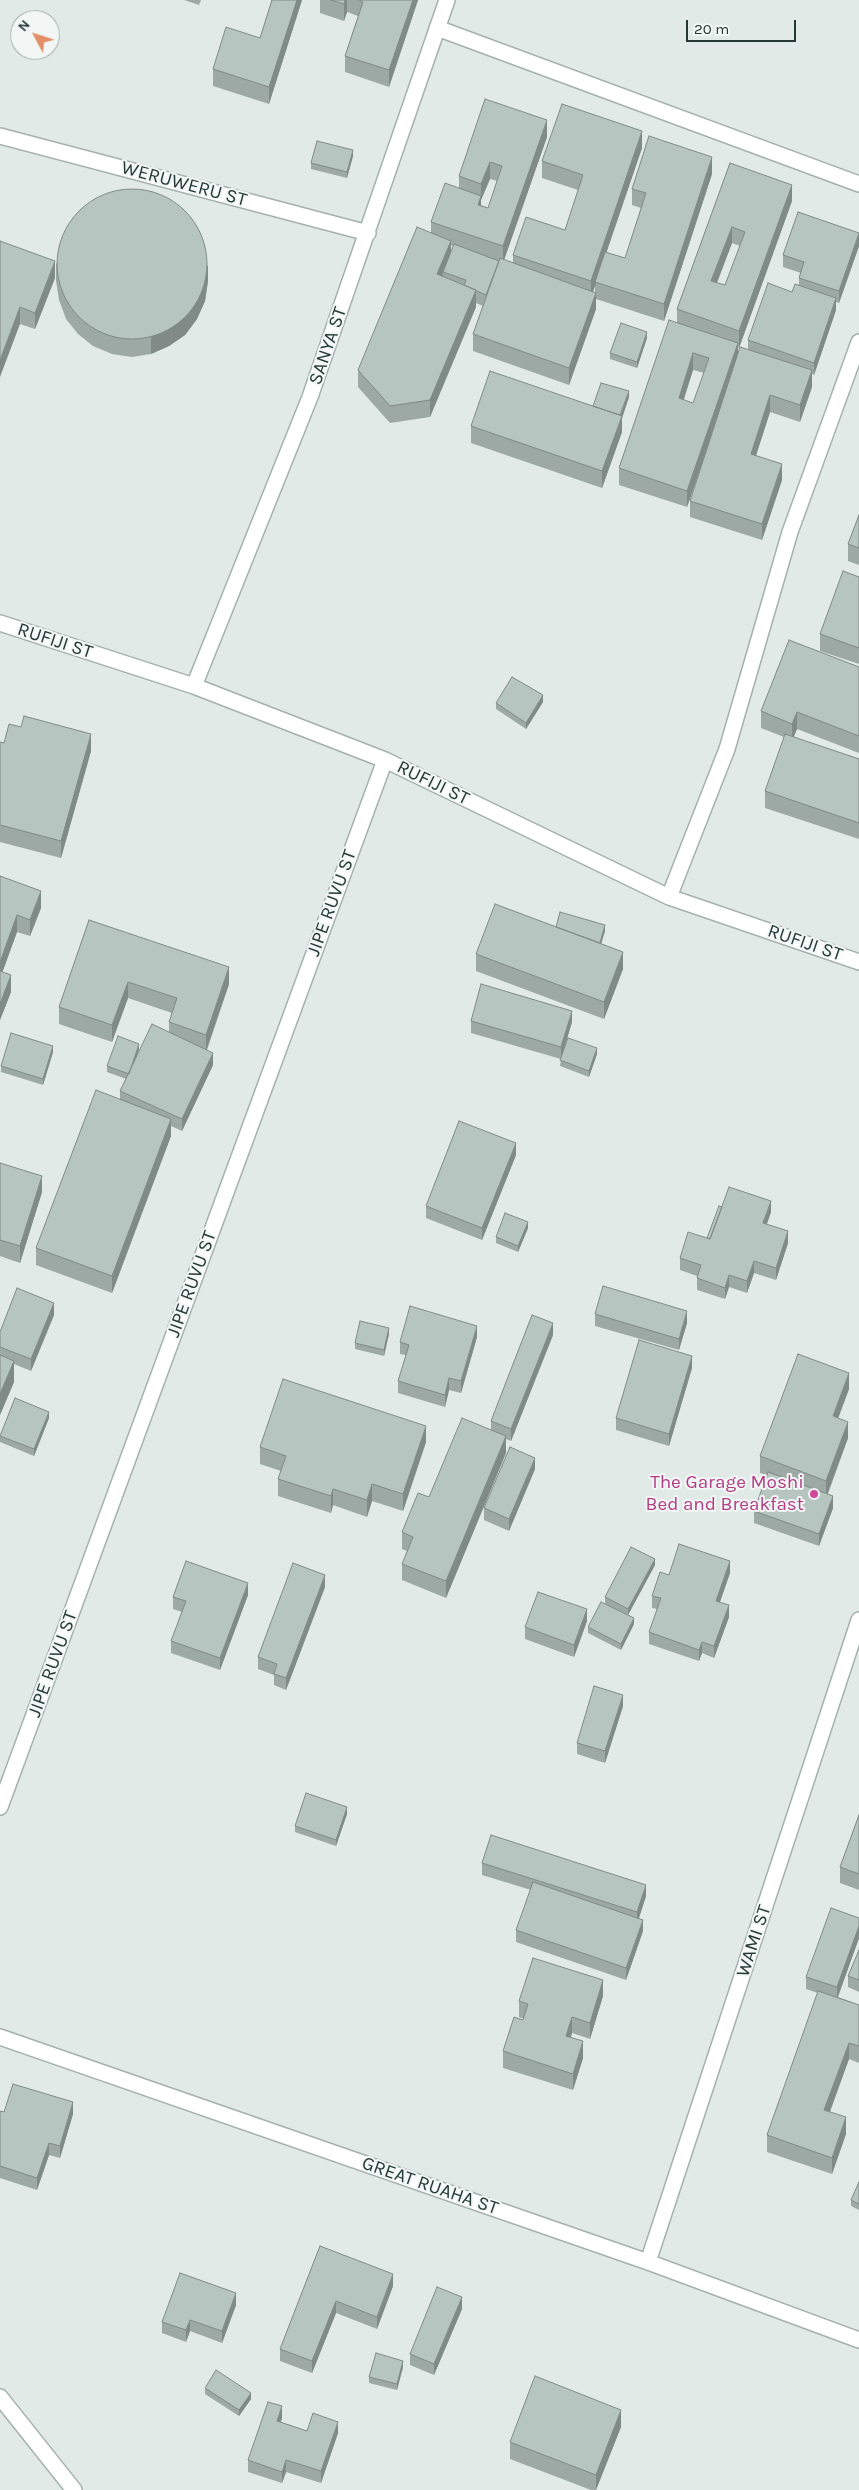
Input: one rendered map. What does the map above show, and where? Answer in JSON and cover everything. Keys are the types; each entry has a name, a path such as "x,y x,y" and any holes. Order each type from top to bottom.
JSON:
{"street":[{"name":"SANYA ST","path":"194,686 310,397 447,0"},
{"path":"437,28 859,184"},
{"name":"WERUWERU ST","path":"0,136 368,233"},
{"path":"669,897 727,749 790,532 859,342"},
{"name":"RUFIJI ST","path":"0,623 194,686 385,760 669,897 859,962"},
{"name":"JIPE RUVU ST","path":"0,1807 385,760"},
{"name":"WAMI ST","path":"648,2262 859,1620"},
{"name":"GREAT RUAHA ST","path":"0,2037 648,2262 859,2340"},
{"path":"0,2397 74,2490"}],"building":[{"path":"272,0 297,0 269,87 213,69 226,27 260,38"},
{"path":"331,0 345,0 344,4"},
{"path":"359,0 413,0 389,70 345,56 363,2"},
{"path":"485,99 547,120 503,246 431,222 445,183 481,196 478,205 488,208 502,166 490,162 481,184 459,176"},
{"path":"562,104 642,131 591,281 513,255 526,217 565,230 583,175 542,161"},
{"path":"649,136 712,157 664,304 595,282 605,252 625,258 646,193 632,189"},
{"path":"317,141 353,150 347,172 311,163"},
{"path":"730,163 792,185 739,331 677,309","holes":["732,227 745,232 725,285 711,281"]},
{"path":"132,189 147,190 161,195 185,211 201,235 206,249 206,279 201,293 185,317 161,333 147,338 132,339 117,338 103,333 79,317 63,293 58,279 57,264 58,249 63,235 79,211 103,195 117,190"},
{"path":"798,212 859,233 839,291 799,278 804,262 783,255"},
{"path":"417,227 451,241 437,274 476,290 430,400 390,406 358,370"},
{"path":"0,241 55,261 35,313 20,307 0,360"},
{"path":"454,244 499,261 486,295 464,285 466,280 443,272"},
{"path":"500,258 596,293 569,368 473,334"},
{"path":"768,283 792,292 795,284 836,298 814,363 748,340"},
{"path":"669,320 738,343 687,491 619,468","holes":["693,353 709,358 693,403 679,398"]},
{"path":"621,323 647,332 637,362 610,353"},
{"path":"740,347 812,370 800,405 770,395 751,454 782,464 762,524 690,501"},
{"path":"490,371 622,416 602,471 471,426"},
{"path":"601,383 629,391 620,415 593,406"},
{"path":"859,515 859,548 848,544"},
{"path":"843,571 859,577 859,648 820,634"},
{"path":"789,640 859,667 859,736 797,712 792,724 761,711"},
{"path":"512,677 543,695 526,723 496,703"},
{"path":"24,716 91,734 61,841 0,825 0,742 4,743 9,724 21,727"},
{"path":"785,734 859,759 859,823 765,791"},
{"path":"0,876 41,891 30,920 17,915 0,962"},
{"path":"495,904 623,952 604,1002 476,954"},
{"path":"560,912 605,925 600,943 556,927"},
{"path":"89,920 229,967 206,1035 169,1022 177,998 128,982 112,1025 59,1007"},
{"path":"0,971 11,975 0,1004"},
{"path":"481,984 572,1011 561,1047 471,1021"},
{"path":"152,1024 213,1053 182,1119 120,1091"},
{"path":"11,1033 53,1046 43,1079 1,1066"},
{"path":"118,1036 139,1044 129,1074 107,1066"},
{"path":"568,1038 597,1048 589,1071 560,1060"},
{"path":"96,1090 171,1119 112,1276 36,1248"},
{"path":"459,1121 516,1143 482,1228 426,1206"},
{"path":"0,1163 42,1176 20,1246 0,1240"},
{"path":"729,1187 771,1201 763,1223 788,1231 776,1268 754,1261 747,1281 729,1275 725,1288 697,1278 701,1265 680,1258 688,1232 710,1239"},
{"path":"719,1206 722,1207 710,1239 707,1238"},
{"path":"505,1213 528,1222 518,1246 496,1237"},
{"path":"603,1286 687,1311 679,1339 595,1314"},
{"path":"17,1288 54,1303 31,1359 0,1347 0,1332"},
{"path":"410,1306 477,1326 461,1381 449,1378 445,1395 398,1381 409,1345 400,1342"},
{"path":"532,1315 553,1323 511,1429 491,1421"},
{"path":"360,1321 389,1328 384,1350 355,1343"},
{"path":"639,1340 692,1356 669,1434 616,1418"},
{"path":"798,1354 849,1373 833,1416 848,1422 826,1481 760,1456"},
{"path":"0,1355 14,1361 0,1394"},
{"path":"283,1379 426,1426 403,1494 372,1484 367,1500 333,1489 331,1496 278,1479 286,1456 260,1447"},
{"path":"15,1398 49,1412 34,1449 0,1436"},
{"path":"462,1418 506,1436 446,1581 402,1564 413,1537 402,1532 418,1493 429,1497"},
{"path":"510,1447 535,1458 509,1519 484,1508"},
{"path":"768,1472 833,1496 819,1534 754,1511"},
{"path":"679,1544 730,1561 716,1601 729,1605 714,1646 702,1642 699,1650 649,1632 661,1598 652,1596 660,1572 669,1575"},
{"path":"631,1547 655,1559 628,1609 605,1597"},
{"path":"186,1561 248,1583 220,1658 171,1641 186,1601 173,1597"},
{"path":"293,1563 325,1575 286,1678 274,1674 277,1664 258,1657"},
{"path":"538,1592 587,1609 574,1645 525,1627"},
{"path":"601,1602 634,1618 621,1644 588,1627"},
{"path":"594,1686 623,1695 605,1751 577,1743"},
{"path":"306,1793 347,1807 336,1840 295,1826"},
{"path":"859,1815 859,1874 840,1867"},
{"path":"491,1835 646,1885 637,1912 482,1863"},
{"path":"533,1882 643,1920 626,1968 516,1930"},
{"path":"831,1908 859,1918 859,1926 837,1987 806,1977"},
{"path":"859,1950 859,1980 848,1976"},
{"path":"533,1958 603,1980 590,2023 572,2017 566,2036 583,2041 573,2074 503,2051 514,2017 523,2020 528,2004 519,2001"},
{"path":"818,1991 859,2005 859,2046 849,2043 824,2110 846,2117 832,2158 767,2135"},
{"path":"13,2084 73,2102 60,2146 49,2143 37,2178 0,2166 0,2111 4,2112"},
{"path":"859,2182 859,2204 851,2200"},
{"path":"320,2246 393,2274 377,2317 336,2301 312,2361 280,2349"},
{"path":"180,2273 236,2293 222,2331 190,2320 186,2330 162,2322"},
{"path":"437,2287 462,2297 434,2364 410,2354"},
{"path":"376,2353 403,2361 397,2384 369,2377"},
{"path":"216,2370 251,2393 239,2410 205,2388"},
{"path":"535,2376 621,2410 596,2475 510,2442"},
{"path":"268,2402 282,2406 277,2421 307,2431 313,2413 338,2422 321,2471 286,2460 282,2472 248,2460"}],"place":[{"name":"The Garage Moshi Bed and Breakfast","path":"814,1494"}]}
